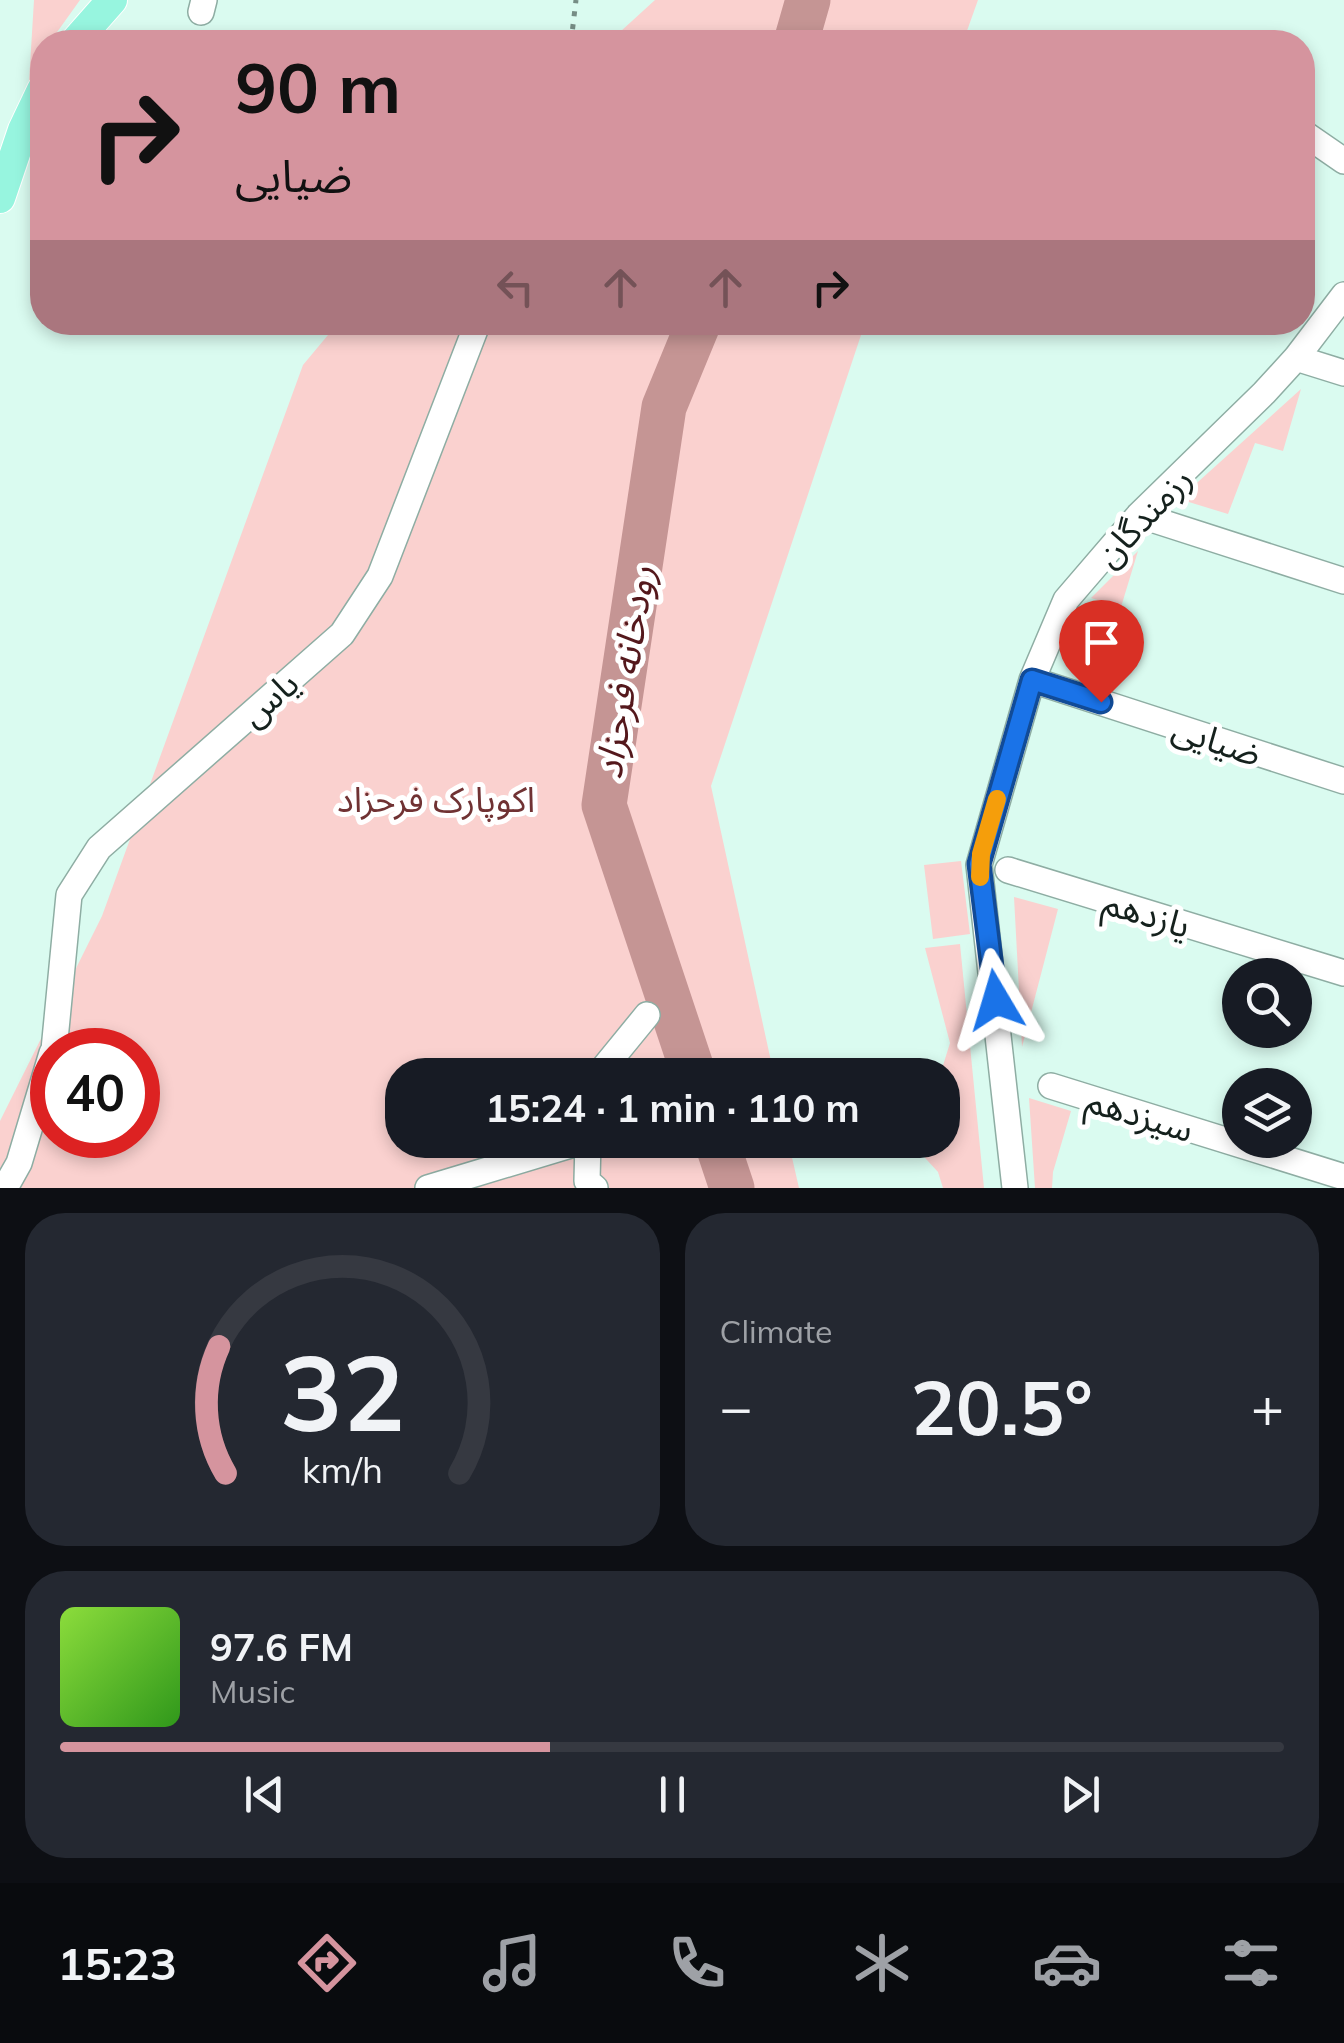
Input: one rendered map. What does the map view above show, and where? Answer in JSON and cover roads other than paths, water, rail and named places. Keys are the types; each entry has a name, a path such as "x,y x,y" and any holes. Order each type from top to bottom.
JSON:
{"main road":[{"path":"86,30 112,0"},
{"path":"0,198 30,115"}],"street":[{"path":"1315,141 1344,160"},
{"name":"رزمندگان","path":"1315,333 1344,295"},
{"name":"یاس","path":"56,1028 70,895 98,848 342,634 380,576 473,335"},
{"name":"رزمندگان","path":"1015,1188 979,864 1032,680 1066,600 1139,514 1264,394 1314,335"},
{"path":"1296,358 1344,374"},
{"path":"1139,514 1344,581"},
{"name":"ضیایی","path":"1032,680 1344,780"},
{"name":"یازدهم","path":"1008,870 1344,973"},
{"path":"602,1058 647,1015"},
{"name":"سیزدهم","path":"1051,1086 1344,1177"},
{"name":"یاس","path":"5,1188 19,1162 30,1126"},
{"path":"428,1188 527,1158"},
{"path":"587,1158 588,1181 594,1188"}],"waterway":[{"name":"رودخانه فرحزاد","path":"799,30 808,0"},
{"name":"رودخانه فرحزاد","path":"688,1058 604,805 664,407 694,335"},
{"name":"رودخانه فرحزاد","path":"722,1158 732,1188"}],"park label":[{"name":"اکوپارک فرحزاد","path":"436,799"}]}
